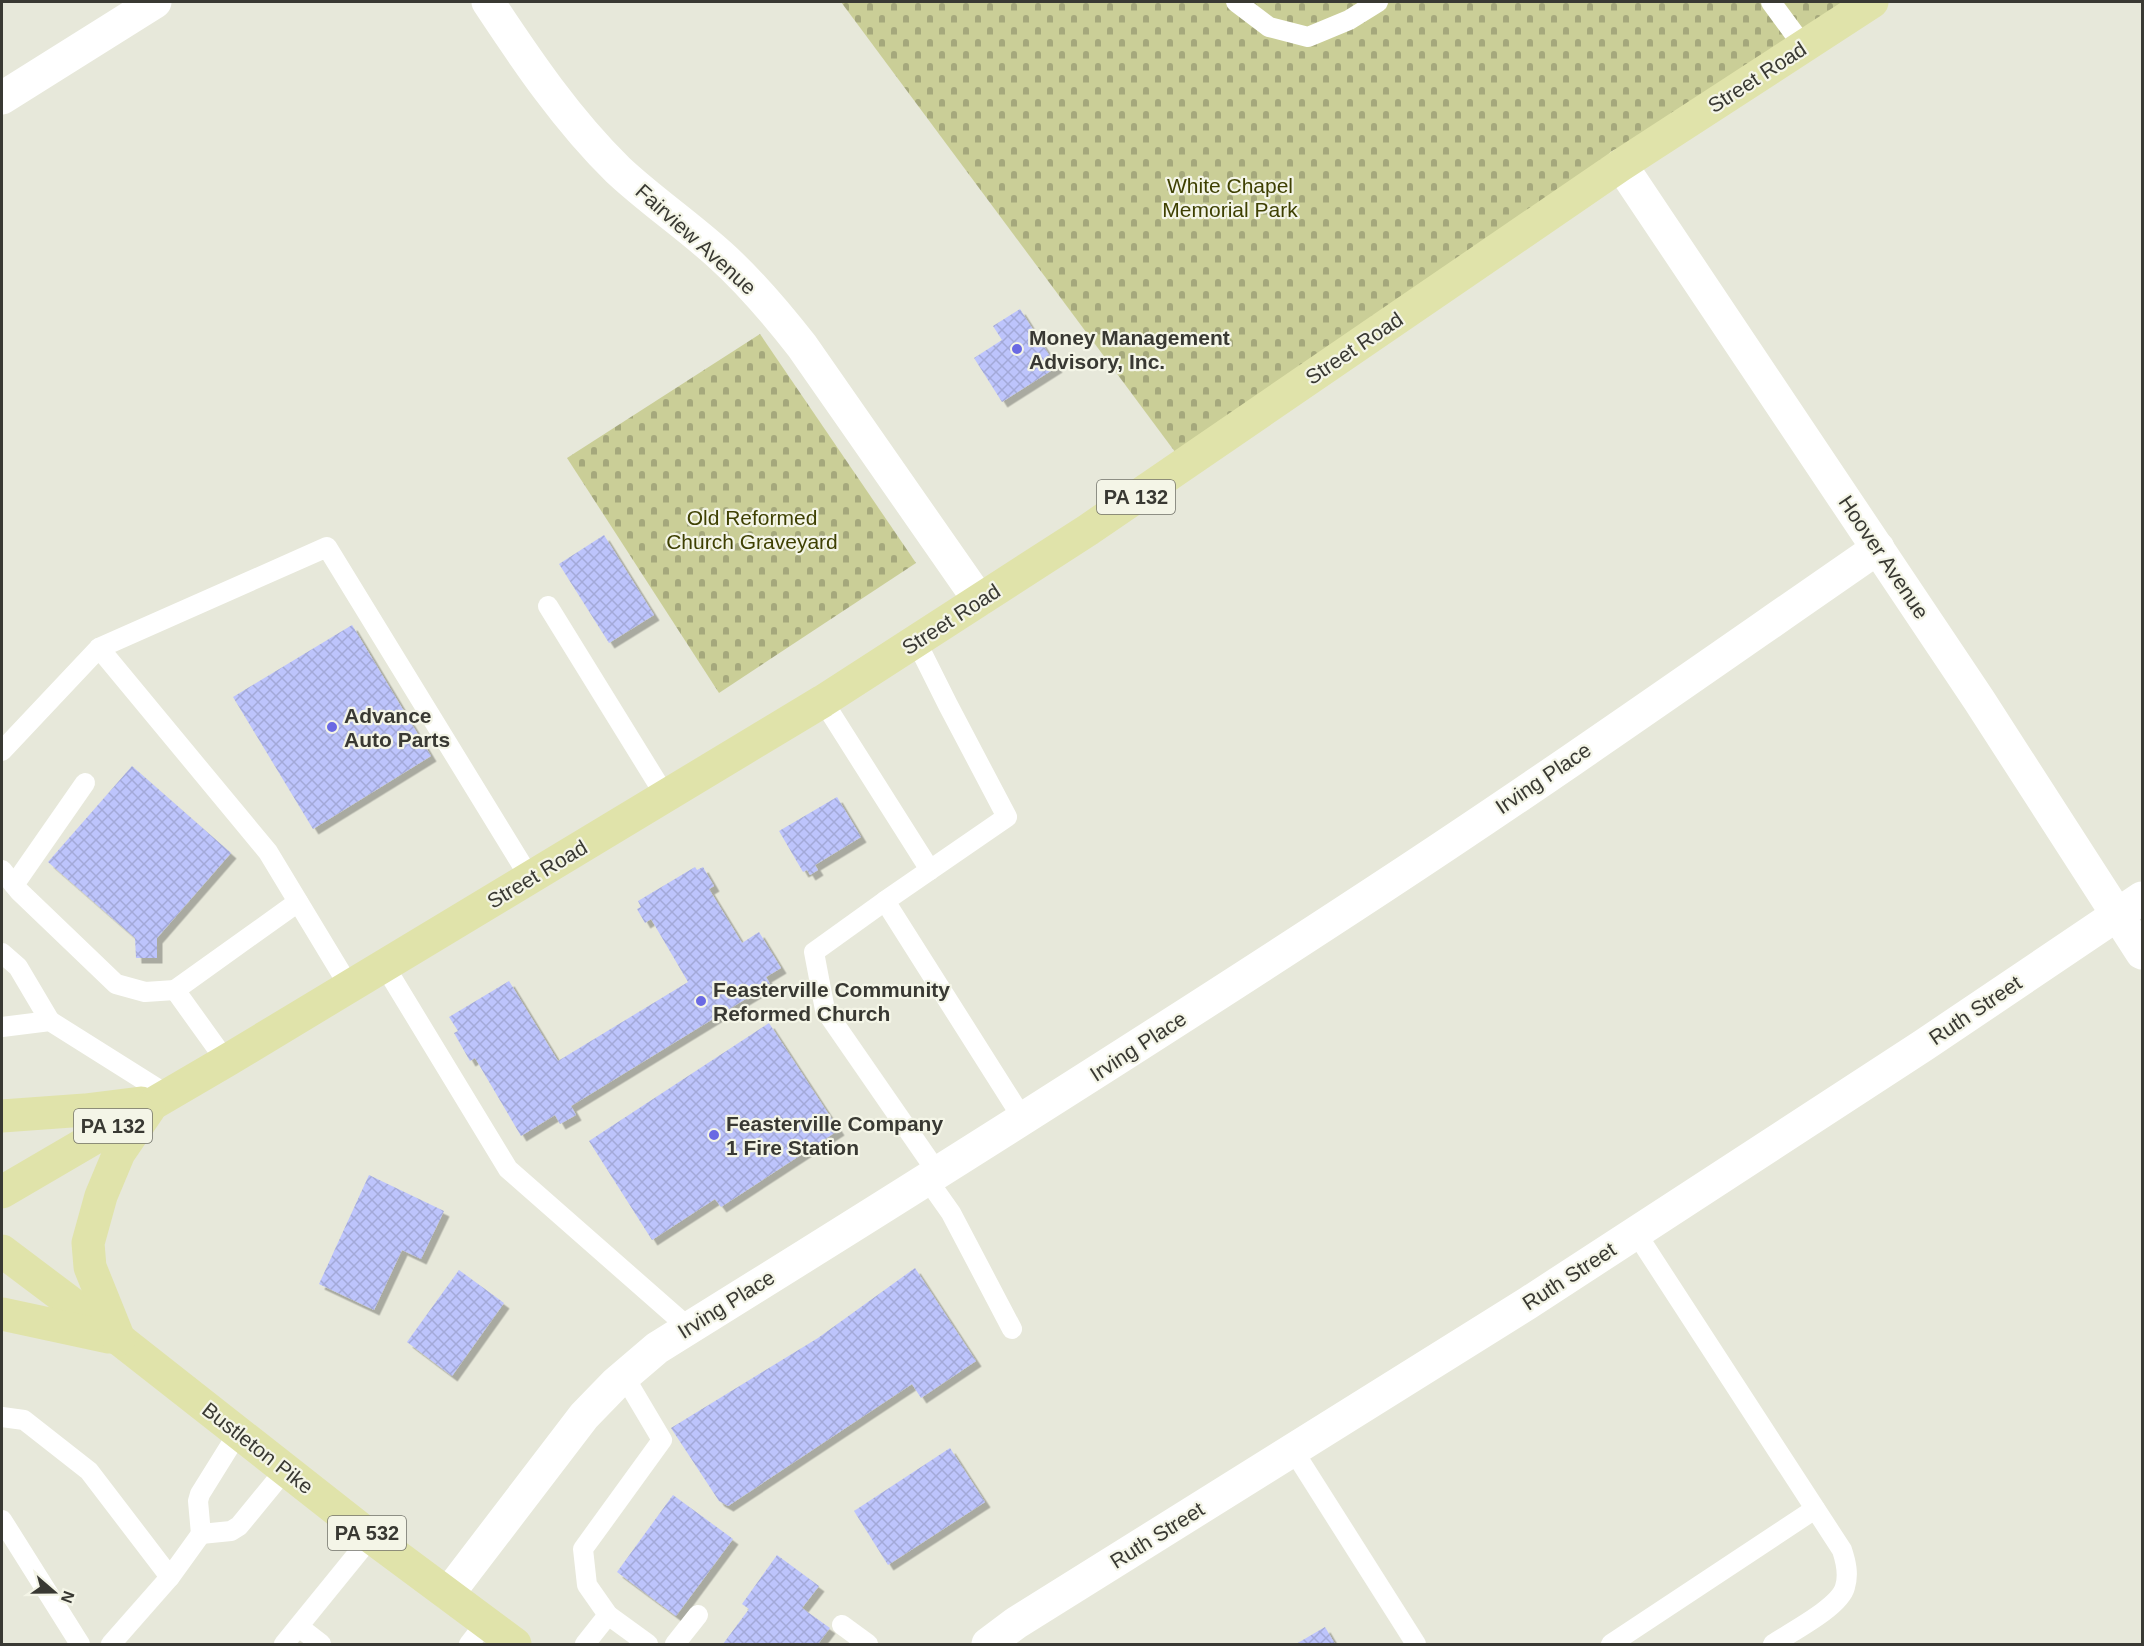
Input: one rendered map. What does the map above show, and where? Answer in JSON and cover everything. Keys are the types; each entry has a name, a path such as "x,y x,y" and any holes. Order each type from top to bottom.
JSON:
{"main road":[{"name":"Street Road","path":"2,1192 226,1061 824,701 1107,516 1621,165 1872,2"},
{"path":"2,1116 85,1110 161,1097"},
{"path":"119,1339 90,1267 88,1242 101,1196 120,1153 161,1097"},
{"name":"Bustleton Pike","path":"2,1251 448,1594 477,1633 515,1644"},
{"path":"2,1314 119,1339"}],"street":[{"path":"2,98 155,2"},
{"name":"Fairview Avenue","path":"488,2 537,76 590,142 620,172 720,255 777,313 979,600"},
{"name":"Hoover Avenue","path":"1621,165 1973,690 2130,906 2142,953"},
{"name":"Irving Place","path":"448,1594 584,1416 624,1376 657,1348 1023,1119 1385,886 1878,548"},
{"name":"Ruth Street","path":"988,1644 1016,1623 1528,1303 1934,1038 2130,906"}],"lane":[{"path":"1236,2 1269,27 1308,37 1349,20 1378,2"},
{"path":"1771,2 1804,47"},
{"path":"2,751 99,648 327,547 530,878"},
{"path":"548,606 666,797"},
{"path":"916,641 1007,817 814,952 825,1010 932,1175 1012,1329"},
{"path":"99,648 268,852 349,986"},
{"path":"824,701 930,870"},
{"path":"85,783 8,877 116,984 145,992 175,990 298,902"},
{"path":"885,901 1023,1119"},
{"path":"2,953 18,967 50,1021 161,1097"},
{"path":"384,965 508,1169 689,1328"},
{"path":"175,990 226,1061"},
{"path":"2,1027 50,1021"},
{"path":"1636,1233 1842,1550 1847,1569 1845,1588 1833,1604 1773,1644"},
{"path":"624,1376 662,1440 583,1549 587,1585 608,1615 648,1644"},
{"path":"2,1417 24,1420 89,1471 170,1577"},
{"path":"111,1644 170,1577 201,1534 198,1502 200,1494 238,1433"},
{"path":"1293,1450 1416,1644"},
{"path":"201,1534 231,1531 238,1526 285,1470"},
{"path":"1611,1644 1815,1509"},
{"path":"2,1520 80,1644"},
{"path":"284,1644 371,1537"},
{"path":"585,1644 608,1615"},
{"path":"675,1644 698,1616"},
{"path":"842,1625 868,1644"},
{"path":"298,1627 321,1644"}],"green space":[{"name":"White Chapel Memorial Park","path":"841,2 1872,2 1184,464"},
{"name":"Old Reformed Church Graveyard","path":"760,334 916,563 719,693 567,458"}],"building":[{"name":"Money Management Advisory, Inc.","path":"1020,309 1057,367 1002,402 974,358 1002,340 993,326"},
{"path":"604,535 654,615 609,643 559,564"},
{"name":"Advance Auto Parts","path":"352,625 431,756 313,829 233,697"},
{"path":"132,766 231,853 157,938 157,958 136,958 135,938 48,862"},
{"path":"837,797 861,837 815,865 818,870 810,875 807,870 803,872 779,831"},
{"name":"Feasterville Community Reformed Church","path":"695,867 697,870 703,867 714,886 709,889 742,943 759,932 781,968 766,977 770,984 571,1106 576,1115 560,1124 555,1115 521,1136 475,1058 470,1061 454,1033 458,1031 449,1017 509,981 558,1061 688,982 651,919 645,923 637,909 641,907 638,901"},
{"name":"Feasterville Company 1 Fire Station","path":"769,1023 839,1130 721,1207 715,1199 652,1240 589,1141"},
{"path":"369,1175 444,1211 421,1259 402,1250 374,1310 319,1284"},
{"path":"915,1268 976,1361 921,1398 912,1384 728,1506 719,1501 671,1428 818,1338"},
{"path":"459,1270 504,1303 452,1376 407,1342"},
{"path":"950,1448 985,1502 888,1565 854,1511"},
{"path":"673,1495 733,1539 676,1616 617,1572"},
{"path":"777,1555 819,1586 802,1608 830,1628 818,1644 723,1644 749,1609 742,1604"},
{"path":"1325,1627 1335,1644 1296,1644"}],"place":[{"name":"Money Management Advisory, Inc.","path":"1017,349"},
{"name":"Advance Auto Parts","path":"332,727"},
{"name":"Feasterville Community Reformed Church","path":"701,1001"},
{"name":"Feasterville Company 1 Fire Station","path":"714,1135"}]}
